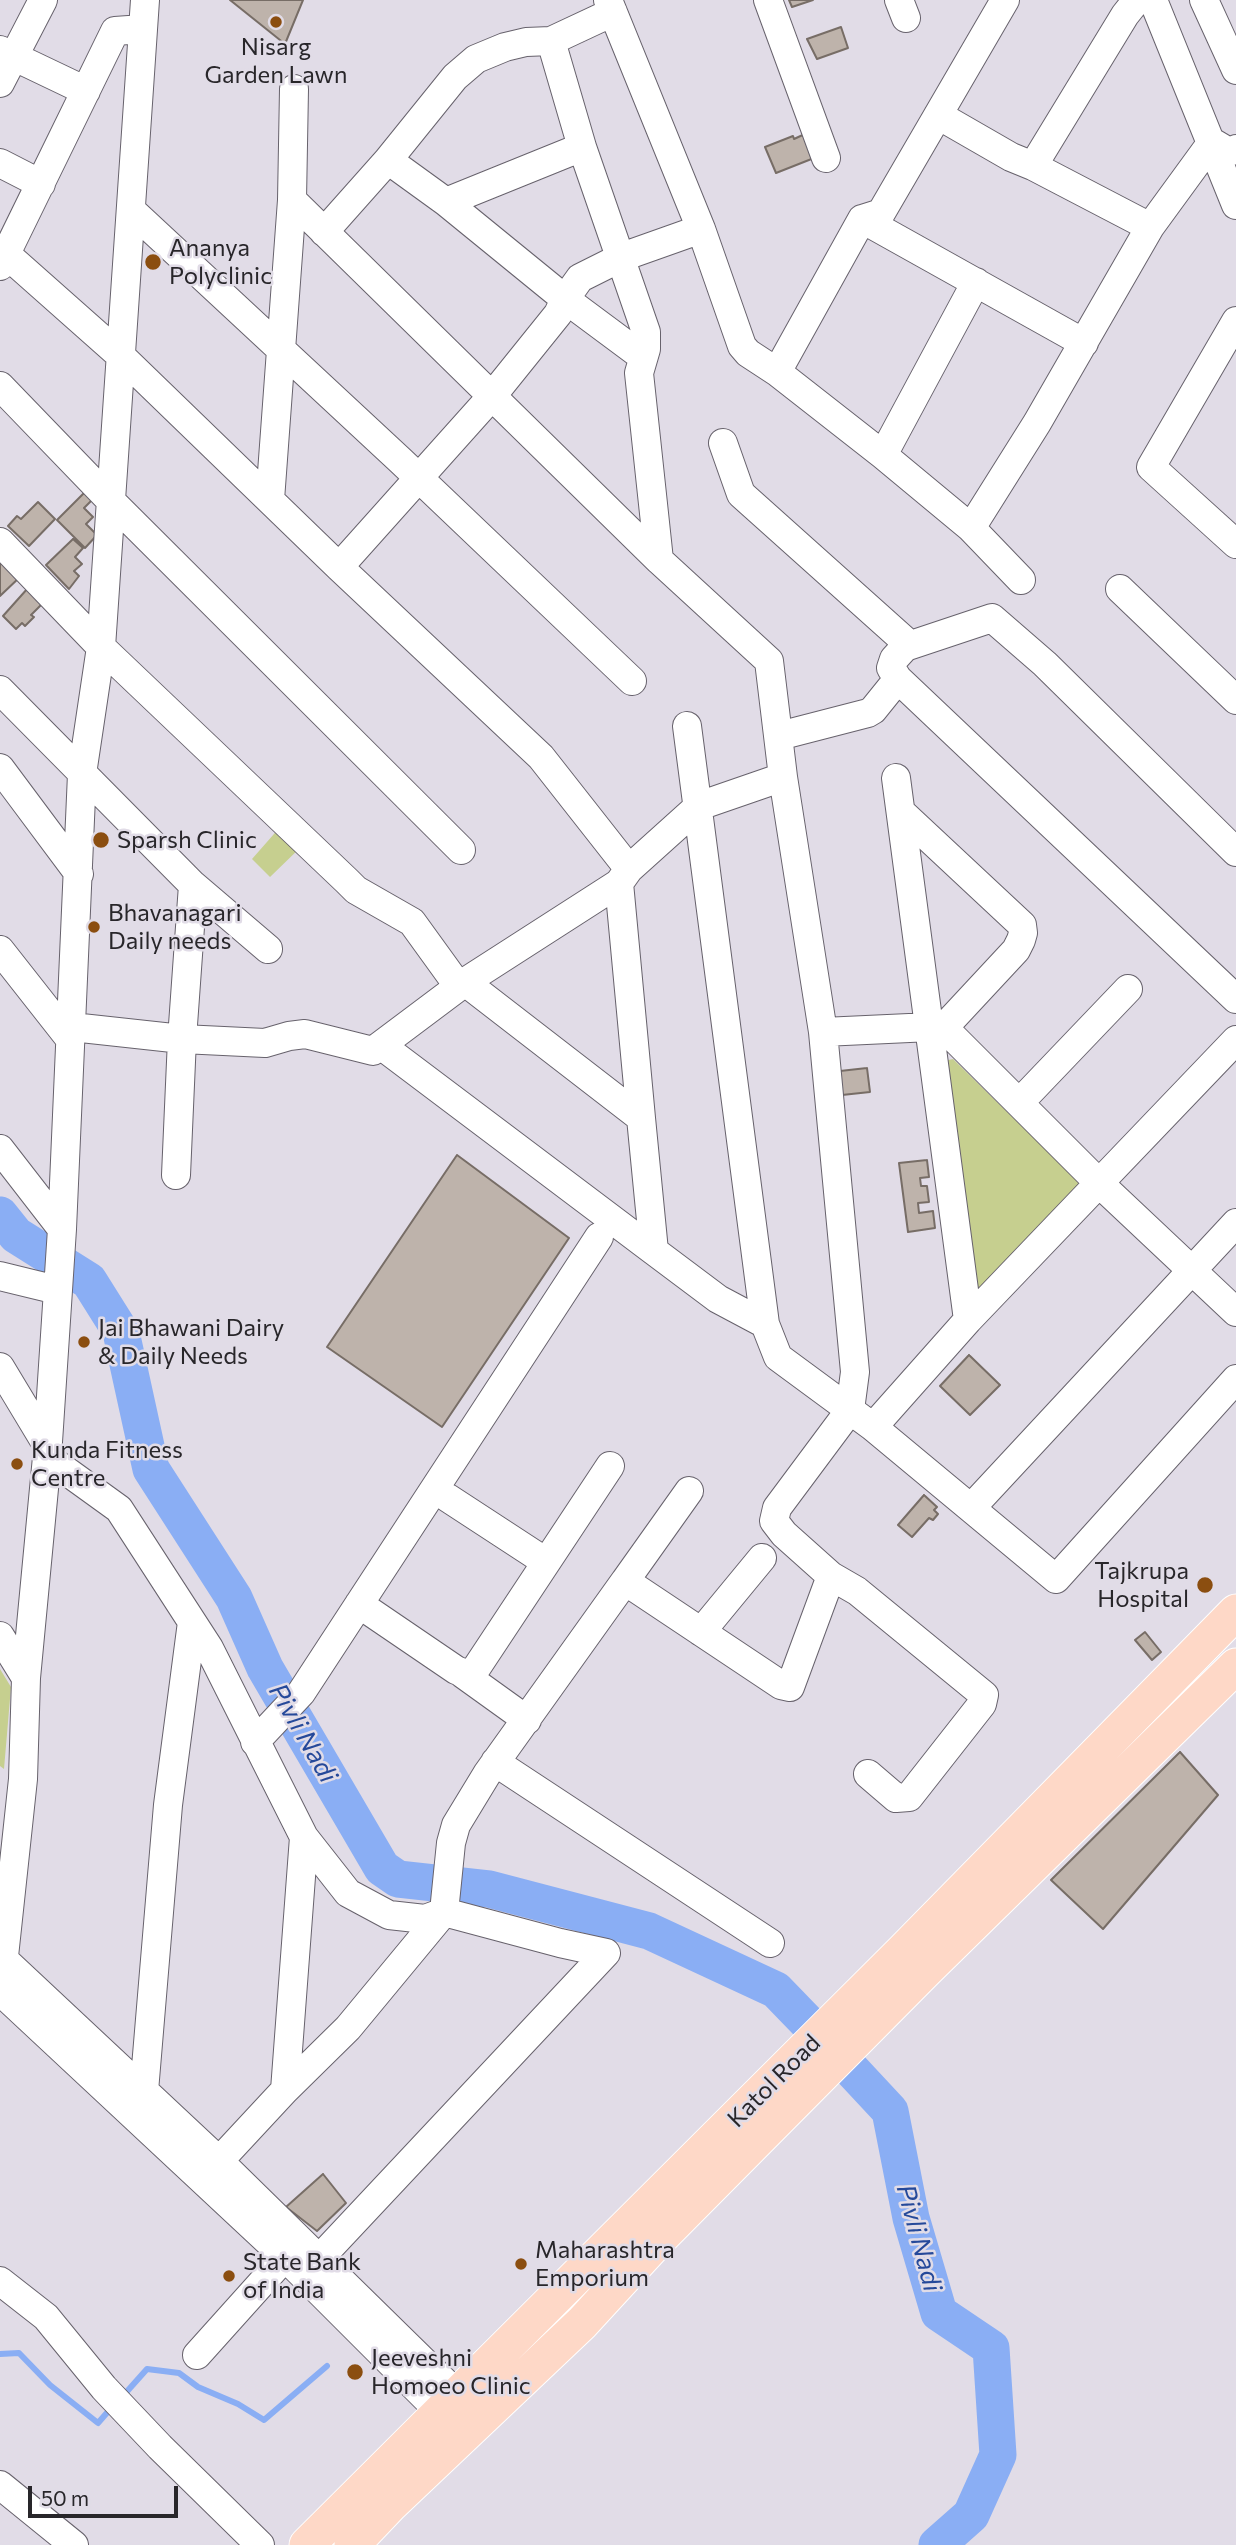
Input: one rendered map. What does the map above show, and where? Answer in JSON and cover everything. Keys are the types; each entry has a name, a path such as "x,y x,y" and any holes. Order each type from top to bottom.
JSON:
{"main road":[{"name":"Katol Road","path":"352,2545 461,2416 915,1960 1236,1612"},
{"name":"Katol Road","path":"915,1960 1236,1666"},
{"name":"Katol Road","path":"307,2545 461,2416"}],"street":[{"path":"0,83 6,53 43,0"},
{"path":"145,0 101,647 82,774 61,1236 47,1451 26,1678 23,1779 0,1991 285,2257 461,2416"},
{"path":"768,0 826,159"},
{"path":"762,363 862,219 881,213 1005,0"},
{"path":"1032,166 1125,15 1138,0"},
{"path":"1153,0 1224,146 1236,205"},
{"path":"1204,0 1236,70"},
{"path":"324,232 388,160 455,77 476,59 505,47 551,41 611,6 701,229 742,346 883,455 971,528 1021,580"},
{"path":"143,29 115,31 3,260 121,356 339,568 541,757 624,876 641,1118 654,1251"},
{"path":"551,41 582,146 646,332 647,340 639,373 659,561"},
{"path":"6,53 86,91"},
{"path":"270,500 292,200 294,89"},
{"path":"938,115 1011,157 1150,227"},
{"path":"446,202 582,146"},
{"path":"971,528 1084,343 1150,227 1224,146"},
{"path":"388,160 446,202 565,299 643,357"},
{"path":"0,163 41,184"},
{"path":"292,200 659,561 769,661 783,777 823,1032 855,1372 850,1410 777,1508 774,1521 784,1534 831,1576 857,1591 984,1695 982,1704 909,1797 897,1798 868,1774"},
{"path":"131,210 632,681"},
{"path":"862,219 1084,343"},
{"path":"339,568 492,396 558,314 580,278 622,257 701,229"},
{"path":"883,455 976,282"},
{"path":"1236,321 1151,467 1236,544"},
{"path":"0,386 111,501 461,850"},
{"path":"723,443 741,494 900,636 905,646"},
{"path":"0,542 101,647 347,881 412,922 462,984 641,1118"},
{"path":"1120,589 1236,700"},
{"path":"1234,993 898,679 891,668 894,659 905,646 992,618 1045,664 1236,852"},
{"path":"779,736 868,713 898,679"},
{"path":"0,691 193,885 268,949"},
{"path":"687,726 765,1324 778,1357 873,1427 1056,1579 1236,1379"},
{"path":"0,768 79,874"},
{"path":"0,950 71,1033 265,1043 297,1035 373,1051 462,984 624,876 699,806 783,777"},
{"path":"896,778 936,1026 968,1320"},
{"path":"823,1032 936,1026 948,1022 1016,950 1023,933 1021,925 901,812"},
{"path":"176,1175 193,885"},
{"path":"1019,1103 1128,989"},
{"path":"936,1026 1236,1312"},
{"path":"873,1427 968,1320 1236,1040"},
{"path":"382,1046 718,1299 765,1324"},
{"path":"0,1149 61,1236"},
{"path":"971,1508 1236,1223"},
{"path":"255,1742 301,1693 599,1237"},
{"path":"0,1276 58,1282"},
{"path":"0,1367 47,1451 119,1509 209,1648 304,1837 348,1893 389,1916 425,1919 445,1905"},
{"path":"463,1674 473,1673 610,1466"},
{"path":"219,2161 348,2028 445,1905 456,1825 495,1762 688,1491"},
{"path":"448,1498 546,1562"},
{"path":"701,1632 762,1558"},
{"path":"625,1581 781,1685 790,1687 831,1576"},
{"path":"359,1604 527,1720"},
{"path":"144,2091 168,1805 192,1622"},
{"path":"0,1636 26,1678"},
{"path":"0,1758 23,1779"},
{"path":"495,1762 770,1943"},
{"path":"285,2090 304,1837"},
{"path":"318,2260 606,1953 560,1943 445,1905"},
{"path":"2,1958 219,2161 318,2260 461,2416"},
{"path":"197,2355 285,2257"},
{"path":"0,2281 46,2317 117,2401 260,2545"},
{"path":"0,2485 62,2541"}],"green space":[{"path":"281,826 302,846 270,877 252,859"},
{"path":"953,1059 1080,1183 985,1290 976,1286 944,1061"},
{"path":"0,1669 11,1687 4,1769 0,1766"}],"building":[{"name":"Nisarg Garden Lawn","path":"230,0 303,0 285,44"},
{"path":"789,0 813,0 792,7"},
{"path":"841,27 848,48 817,59 807,39"},
{"path":"807,133 814,158 776,173 765,147"},
{"path":"86,491 93,499 84,508 93,517 86,524 97,535 85,548 57,520"},
{"path":"38,502 55,519 29,546 8,526 17,516 21,519"},
{"path":"73,539 83,548 75,557 82,564 74,571 79,576 69,589 46,565"},
{"path":"0,558 21,576 0,596"},
{"path":"28,588 43,603 25,626 22,623 16,629 3,616"},
{"path":"867,1068 870,1092 842,1095 831,1072"},
{"path":"457,1155 569,1238 442,1427 327,1347"},
{"path":"927,1160 929,1177 920,1178 921,1186 927,1186 929,1202 918,1203 919,1213 933,1211 935,1228 908,1232 899,1163"},
{"path":"969,1355 1000,1385 970,1415 940,1386"},
{"path":"924,1495 937,1507 934,1510 938,1514 933,1520 929,1518 912,1537 898,1525"},
{"path":"1145,1632 1161,1652 1152,1660 1135,1640"},
{"path":"1180,1752 1218,1795 1103,1929 1051,1880"},
{"path":"323,2174 346,2203 317,2231 286,2207"}],"waterway":[{"name":"Pivli Nadi","path":"0,1215 16,1235 89,1281 121,1332 151,1469 234,1598 265,1668 382,1868 398,1879 489,1889 649,1931 776,1990 806,2021"},
{"name":"Pivli Nadi","path":"849,2067 890,2111 911,2218 939,2313 991,2348 998,2455 971,2515 937,2545"},
{"path":"0,2354 19,2353 50,2385 98,2423 112,2407"},
{"path":"122,2397 147,2369 179,2373 198,2387 238,2404 264,2420 327,2366"}],"place":[{"name":"Nisarg Garden Lawn","path":"276,22"},
{"name":"Ananya Polyclinic","path":"153,262"},
{"name":"Sparsh Clinic","path":"101,840"},
{"name":"Bhavanagari Daily needs","path":"94,927"},
{"name":"Jai Bhawani Dairy & Daily Needs","path":"84,1342"},
{"name":"Kunda Fitness Centre","path":"17,1464"},
{"name":"Tajkrupa Hospital","path":"1205,1585"},
{"name":"Maharashtra Emporium","path":"521,2264"},
{"name":"State Bank of India","path":"229,2276"},
{"name":"Jeeveshni Homoeo Clinic","path":"355,2372"}]}
